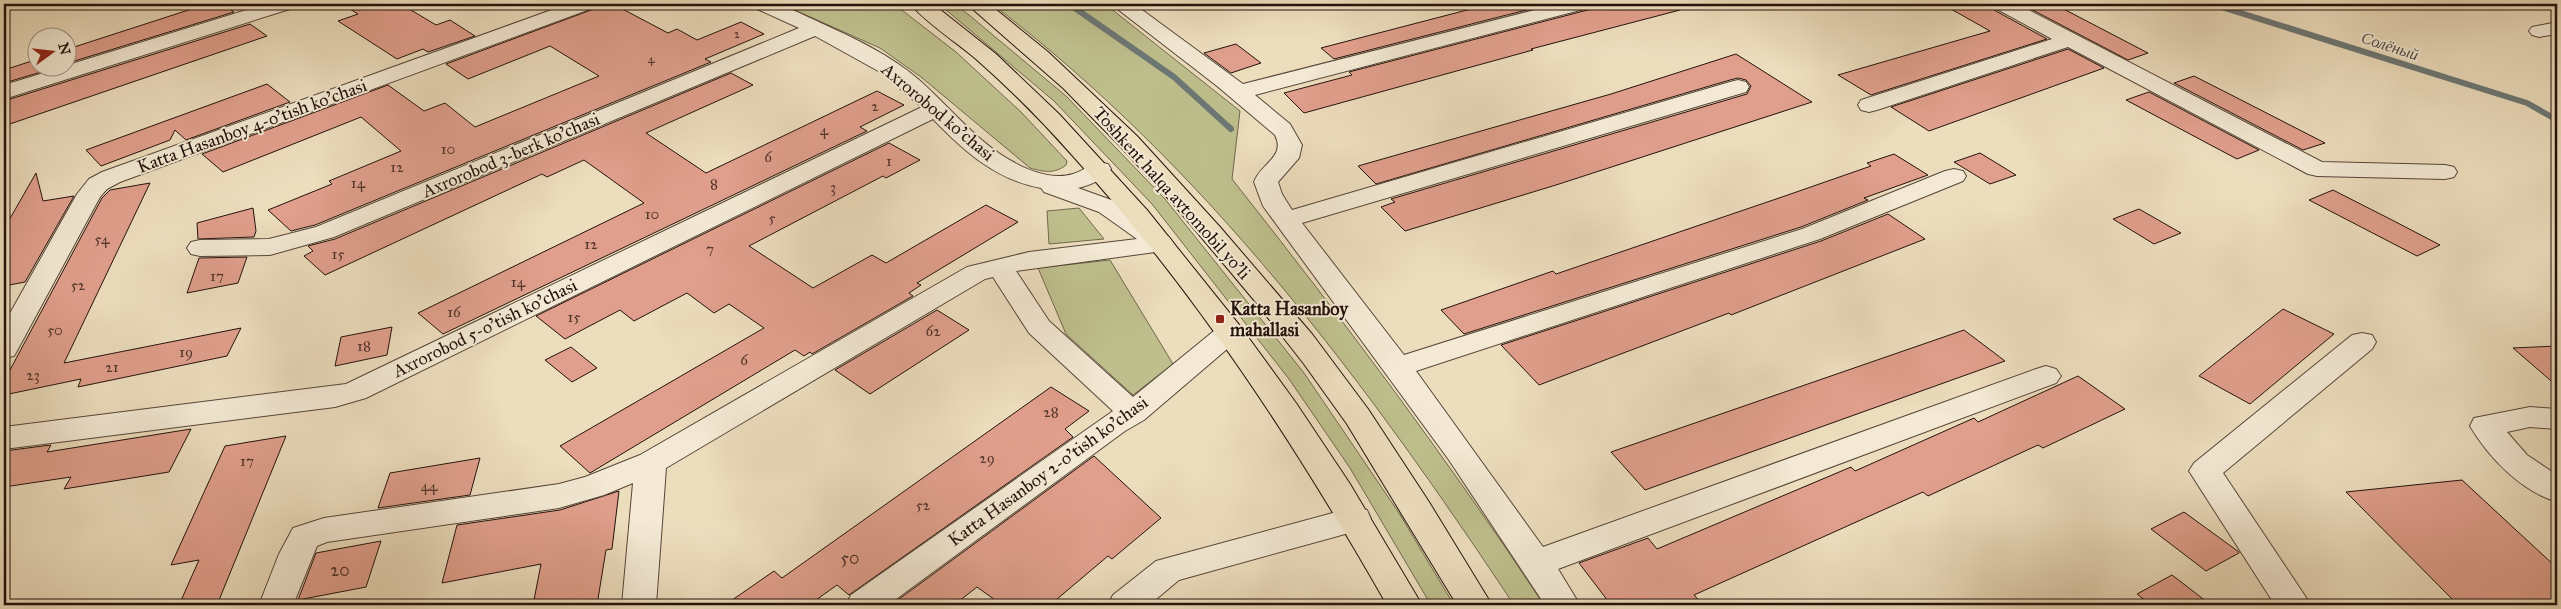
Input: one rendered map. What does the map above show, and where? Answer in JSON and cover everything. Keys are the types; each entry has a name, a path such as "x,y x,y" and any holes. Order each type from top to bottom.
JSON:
{"highway":[{"path":"921,4 1010,77 1099,169 1161,244 1230,332 1288,414 1355,519 1405,605"},
{"name":"Toshkent halqa avtomobil yo'li","path":"977,4 1041,55 1119,130 1176,191 1236,262 1314,358 1352,410 1475,605"}],"street":[{"path":"4,92 286,4"},
{"name":"Katta Hasanboy 4-o'tish ko'chasi","path":"4,349 89,194 98,184 120,174 586,4"},
{"name":"Axrorobod ko'chasi","path":"762,4 815,28 889,68 978,148 1012,172 1108,208 1161,244"},
{"path":"1120,4 1240,92 1278,125 1288,137 1290,150 1287,158 1268,176 1266,182 1276,206 1398,367 1536,563 1563,605"},
{"path":"1240,92 1581,4"},
{"path":"2002,4 2317,168 2444,172"},
{"name":"Axrorobod 3-berk ko'chasi","path":"200,248 270,247 325,232 815,28"},
{"path":"1869,106 2072,39"},
{"path":"1286,220 1738,87"},
{"name":"Axrorobod 5-o'tish ko'chasi","path":"4,438 335,397 356,391 934,110"},
{"name":"Axrorobod ko'chasi","path":"1034,181 1074,182 1087,178 1099,169"},
{"path":"1398,367 1811,234 1954,176"},
{"path":"276,605 296,554 305,537 324,530 559,496 593,487 651,463 976,273 1029,260 1161,244"},
{"path":"1000,267 1039,327 1133,413"},
{"name":"Katta Hasanboy 2-o'tish ko'chasi","path":"862,605 1114,424 1133,413 1230,332"},
{"path":"2294,605 2205,471 2362,342"},
{"path":"1536,563 2046,376"},
{"path":"2557,418 2530,417 2485,426 2516,463 2557,490"},
{"path":"638,605 651,463"},
{"path":"1126,605 1168,570 1355,519"}],"green space":[{"path":"781,4 894,4 956,52 1021,112 1067,161 1066,165 1058,170 1049,171 1030,168 921,77 880,48"},
{"path":"939,4 954,4 1066,96 1165,199 1304,373 1399,513 1454,605 1431,605 1350,468 1289,379 1152,204 1054,101"},
{"path":"992,4 1105,4 1240,111 1232,179 1313,283 1431,442 1544,605 1514,605 1400,440 1340,360 1278,282 1213,207 1143,136 1070,68"},
{"path":"1079,208 1104,239 1049,244 1047,211"},
{"path":"1110,260 1173,364 1133,395 1066,334 1038,268"}],"building":[{"path":"207,4 223,4 234,12 78,60 78,46"},
{"path":"342,4 401,4 436,25 450,20 475,36 428,52 423,49 397,59 338,21 358,14"},
{"path":"607,4 613,4 668,33 677,29 697,40 741,22 764,34 705,59 711,62 315,225 291,231 268,210 332,184 329,181 401,151 361,117 223,172 202,154 388,85 424,111 445,103 475,127 599,76 550,46 468,79 446,64"},
{"path":"1490,4 1546,5 1334,59 1321,48"},
{"path":"1600,4 1679,4 1680,10 1531,49 1533,50 1304,113 1284,93 1352,75 1349,72 1603,6"},
{"path":"1942,4 1990,4 1994,10 2047,39 1871,95 1838,75 1990,31"},
{"path":"2021,4 2054,4 2148,53 2128,60"},
{"path":"250,24 267,36 4,126 4,101"},
{"path":"1236,44 1261,63 1231,73 1204,53"},
{"path":"2068,49 2104,68 1929,131 1891,107"},
{"path":"1736,54 1812,102 1556,185 1405,231 1381,207 1395,202 1391,199 1747,94 1751,86 1746,80 1738,78 1730,80 1376,184 1358,166 1611,94"},
{"path":"28,62 28,76 4,83 4,70"},
{"path":"731,73 753,85 646,133 706,173 877,91 904,105 860,127 867,131 443,334 418,313 644,203 584,160 547,177 542,174 325,275 304,256 313,251 308,246 335,239"},
{"path":"2194,76 2325,143 2303,150 2174,83"},
{"path":"267,84 290,102 186,140 175,130 170,140 101,166 86,150"},
{"path":"2149,92 2259,150 2237,159 2126,100"},
{"path":"889,143 920,160 886,178 883,176 749,246 813,288 872,255 886,263 986,205 1018,222 917,283 921,285 909,293 913,296 812,354 810,352 804,356 795,350 590,473 560,446 764,328 729,304 714,313 687,293 634,321 620,310 565,339 536,316"},
{"path":"1980,153 2016,175 1990,184 1954,162"},
{"path":"1894,154 1928,175 1864,198 1868,200 1801,227 1464,334 1441,310 1553,271 1556,274 1782,197 1871,166 1867,163"},
{"path":"36,173 43,201 74,196 25,282 4,286 4,229"},
{"path":"150,183 64,363 241,328 227,356 78,387 81,379 4,395 4,383 10,370 102,198 110,190"},
{"path":"2333,190 2440,245 2417,256 2309,200"},
{"path":"253,208 256,231 254,237 198,239 197,223"},
{"path":"2139,209 2181,233 2154,244 2113,219"},
{"path":"1888,214 1925,239 1731,315 1729,313 1539,385 1501,345 1821,241"},
{"path":"247,257 238,283 187,293 199,258"},
{"path":"2283,309 2334,334 2250,404 2199,376"},
{"path":"937,310 969,330 870,394 835,370"},
{"path":"392,327 387,355 335,366 341,337"},
{"path":"1964,330 2005,361 1645,490 1611,452"},
{"path":"2557,346 2557,386 2513,348"},
{"path":"571,347 597,368 572,382 545,360"},
{"path":"2078,376 2125,409 2043,448 2038,445 1928,496 1923,492 1694,595 1703,605 1611,605 1579,563 1648,538 1657,549 1851,467 1855,471 1974,418 1978,422"},
{"path":"1051,387 1089,411 1065,429 1073,437 849,595 837,585 809,605 725,605 774,571 782,578"},
{"path":"191,429 169,472 64,489 71,477 4,487 4,451 51,445 47,452"},
{"path":"286,436 217,605 179,605 199,560 171,565 225,446"},
{"path":"1094,456 1161,518 1112,559 1108,556 1050,605 1002,605 977,587 954,605 891,605"},
{"path":"480,458 470,495 378,508 390,473"},
{"path":"2462,480 2557,568 2557,605 2458,605 2346,492"},
{"path":"619,491 612,549 606,550 597,605 533,605 541,564 442,583 457,525 560,510"},
{"path":"2184,512 2239,553 2206,571 2151,529"},
{"path":"381,541 366,587 298,600 316,553"},
{"path":"2172,575 2211,605 2151,605 2137,594"}],"waterway":[{"path":"1069,4 1174,77 1231,129"},
{"name":"Солёный","path":"2212,4 2527,103 2557,120"}],"place":[{"name":"Katta Hasanboy mahallasi","path":"1220,319"}]}
